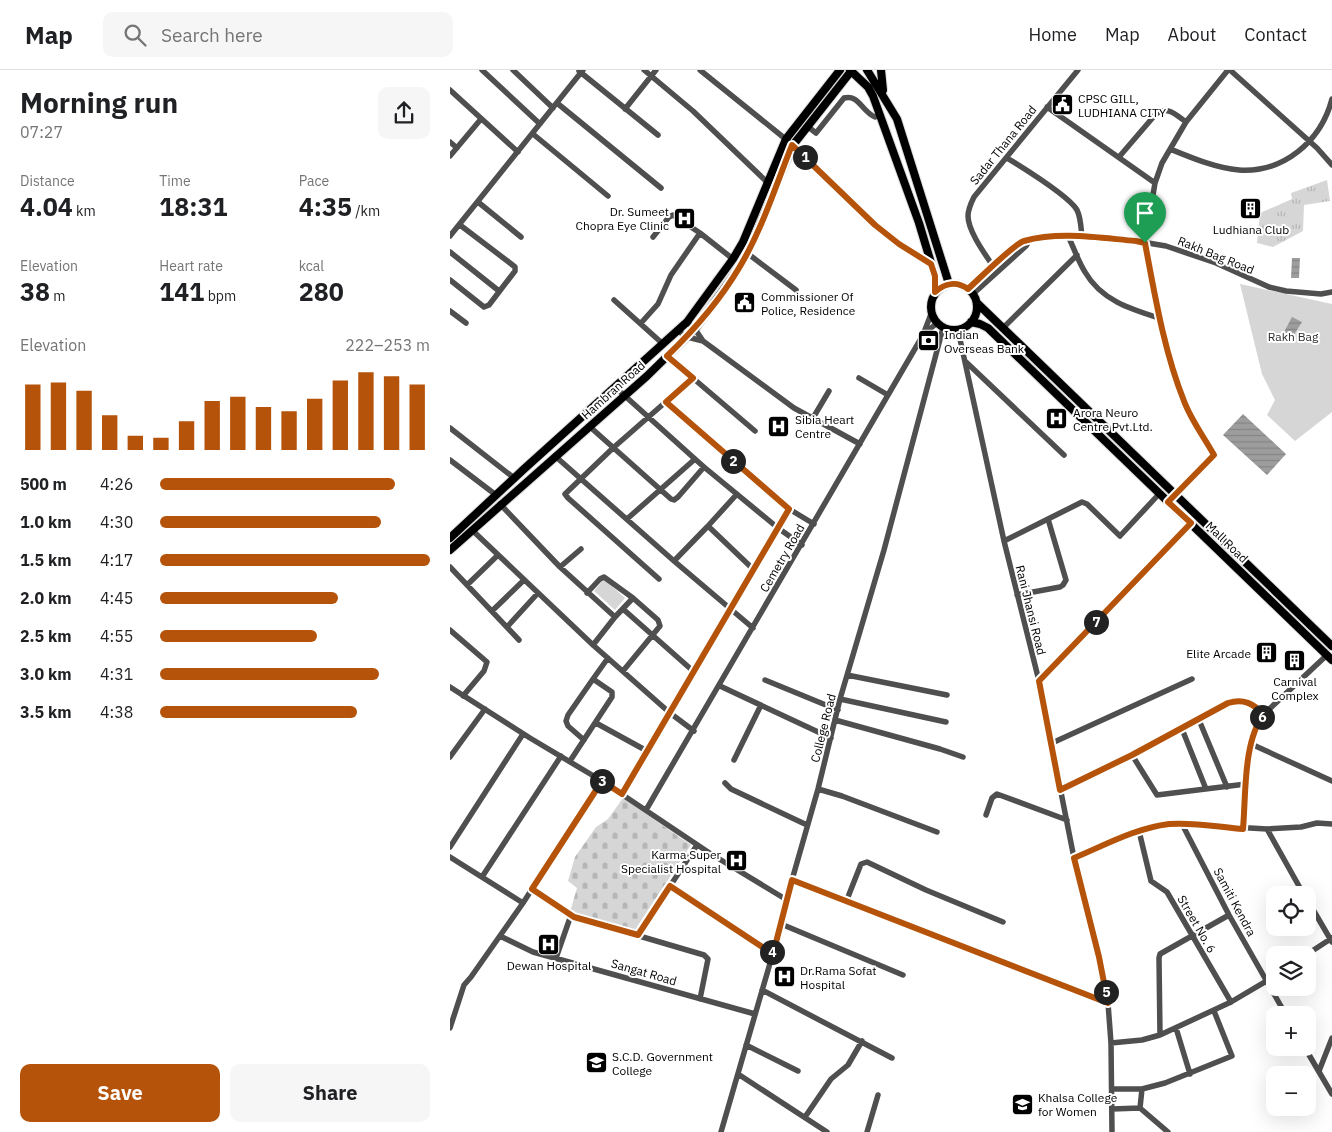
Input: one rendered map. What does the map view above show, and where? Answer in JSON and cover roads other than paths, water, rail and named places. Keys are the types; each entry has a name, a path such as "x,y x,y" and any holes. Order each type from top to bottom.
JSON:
{"main road":[{"name":"Hambran Road","path":"450,538 688,322 743,242 786,139 840,70"},
{"name":"Hambran Road","path":"450,550 624,396 695,329 739,268 747,253 792,145 851,70"},
{"path":"851,70 868,87 919,223 935,276 935,292 932,299 931,314 940,325 950,330 958,330 971,322 977,310 977,302 971,291 956,284 949,284 935,292"},
{"path":"868,70 897,118 949,284"},
{"path":"881,70 884,96"},
{"name":"Mall Road","path":"977,302 1332,646"},
{"name":"Mall Road","path":"971,322 988,328 1330,658"}],"street":[{"path":"482,70 540,124"},
{"path":"513,70 661,188"},
{"path":"644,70 693,111 768,183"},
{"path":"626,109 656,70"},
{"path":"700,70 786,139 875,225 899,244 931,264"},
{"name":"Sadar Thana Road","path":"993,266 972,231 968,216 970,205 974,197 1078,70"},
{"path":"1168,502 1214,455 1184,403 1172,370 1159,318 1145,243 1155,183 1170,149 1186,122 1229,70 1310,142 1332,165"},
{"path":"450,236 533,134 580,71 658,135"},
{"path":"450,90 518,152"},
{"path":"807,126 816,133 844,98 850,97 854,97 870,115 875,117 880,115"},
{"path":"1170,149 1196,159 1229,168 1249,170 1282,162 1298,153 1310,142 1321,126 1332,99"},
{"path":"1047,107 1155,183"},
{"path":"1119,157 1155,114 1160,111 1169,111 1186,122"},
{"path":"450,156 481,119"},
{"path":"533,134 608,196"},
{"path":"450,142 456,148"},
{"path":"1007,158 1036,176 1073,205 1080,216 1082,237"},
{"path":"478,202 521,237"},
{"path":"653,237 669,217 673,215 733,259"},
{"path":"450,280 483,307 489,305 514,273 514,267 460,225"},
{"path":"640,323 658,304 671,275 700,233"},
{"path":"1068,236 1091,282 1108,297 1130,308 1159,318"},
{"name":"Rakh Bag Road","path":"971,291 993,266 1021,242 1068,236 1136,241 1166,246 1216,263 1269,287 1286,291 1321,294 1332,298"},
{"path":"971,291 1026,246 1029,241"},
{"path":"450,252 499,291"},
{"path":"747,253 796,290"},
{"path":"1003,328 1077,255"},
{"name":"Rakh Bag Road","path":"1321,294 1332,292"},
{"path":"614,300 663,344"},
{"path":"450,310 466,324"},
{"name":"Cemetry Road","path":"646,810 694,731 923,335 931,314"},
{"path":"688,322 703,341 794,408 860,444"},
{"path":"923,335 940,325"},
{"name":"College Road","path":"721,1132 773,954 818,789 840,699 884,550 940,325"},
{"path":"678,330 686,337 703,341"},
{"name":"Rani Jhansi Road","path":"958,330 1004,541 1039,681 1074,858 1099,957 1108,1003 1111,1043 1112,1132"},
{"path":"667,356 755,431"},
{"path":"966,362 1064,455"},
{"path":"659,579 566,496 566,492 693,378"},
{"path":"859,378 888,395"},
{"path":"615,387 704,467 778,528 802,545"},
{"path":"813,418 829,391"},
{"path":"666,402 789,509 814,524"},
{"path":"589,426 671,499 675,499 704,467"},
{"path":"450,428 514,478"},
{"path":"555,456 753,628"},
{"path":"626,519 695,459"},
{"path":"450,460 496,495"},
{"path":"674,561 737,494"},
{"path":"1004,541 1082,502 1087,504 1120,536 1159,494"},
{"path":"500,504 560,567 615,617"},
{"path":"622,794 789,509"},
{"path":"1017,595 1060,586 1065,583 1048,518"},
{"path":"1039,681 1191,523"},
{"path":"708,526 753,569"},
{"path":"472,530 592,645 670,713 694,731"},
{"path":"560,567 581,549"},
{"path":"467,585 498,556"},
{"path":"450,567 519,640"},
{"path":"587,593 604,577 632,598 660,624 659,629 623,671"},
{"path":"492,611 524,580"},
{"path":"507,627 538,593"},
{"path":"592,645 632,598"},
{"path":"623,609 693,671"},
{"path":"450,630 487,662 484,671 463,696"},
{"path":"584,740 568,726 566,721 568,715 608,658"},
{"path":"1243,829 1250,744 1256,729 1264,714 1330,658"},
{"path":"847,675 947,695"},
{"path":"1052,744 1192,678"},
{"path":"570,761 611,699 612,694 594,679"},
{"path":"765,680 838,710"},
{"path":"720,686 831,738"},
{"path":"450,687 523,734 602,781 698,845 787,900"},
{"path":"840,699 946,722"},
{"path":"1060,790 1200,720 1228,703 1241,700 1256,706 1264,714"},
{"path":"734,760 761,705"},
{"path":"450,757 485,709"},
{"path":"835,720 940,748 963,757"},
{"path":"1200,720 1227,787"},
{"path":"596,723 647,751"},
{"path":"1182,729 1206,789"},
{"path":"450,847 523,734"},
{"path":"1250,744 1332,782"},
{"path":"1132,755 1157,795 1246,784"},
{"path":"482,876 561,756"},
{"path":"450,1028 464,985 523,903 602,781"},
{"path":"725,783 731,789 808,825"},
{"path":"818,789 842,796 937,832"},
{"path":"986,815 992,798 997,794 1067,820"},
{"path":"1074,858 1139,831 1163,825 1182,824 1267,829 1301,827 1317,823 1332,824"},
{"name":"Samiti Kendra","path":"1182,824 1266,981"},
{"path":"1267,829 1299,886"},
{"name":"Street No. 6","path":"1139,831 1151,881 1167,892 1231,1002"},
{"path":"638,935 698,845"},
{"path":"450,857 523,903"},
{"path":"846,902 861,864 867,862 926,890 1003,922"},
{"path":"792,880 1108,1003"},
{"path":"670,886 773,954"},
{"path":"532,889 571,915 707,957 700,998"},
{"path":"556,958 571,915"},
{"path":"1160,1035 1159,956 1161,952 1229,915"},
{"path":"1316,915 1331,940 1316,949"},
{"path":"781,924 903,975"},
{"name":"Sangat Road","path":"500,936 525,949 756,1014"},
{"path":"1111,1043 1142,1040 1160,1035 1214,1011 1266,981"},
{"path":"762,990 892,1058"},
{"path":"1112,1088 1142,1089 1165,1083 1232,1056 1214,1011"},
{"path":"1176,1028 1190,1074"},
{"path":"1319,1071 1332,1038"},
{"path":"805,1117 831,1079 848,1065 862,1041"},
{"path":"746,1045 798,1071"},
{"path":"1310,1056 1332,1094"},
{"path":"738,1074 827,1132"},
{"path":"1140,1108 1142,1089"},
{"path":"867,1132 878,1094"},
{"path":"1112,1109 1140,1108 1168,1132"}],"place":[{"name":"CPSC GILL, LUDHIANA CITY","path":"1062,105"},
{"name":"Ludhiana Club","path":"1251,208"},
{"name":"Dr. Sumeet Chopra Eye Clinic","path":"685,218"},
{"name":"Commissioner Of Police, Residence","path":"745,303"},
{"name":"Indian Overseas Bank","path":"928,341"},
{"name":"Arora Neuro Centre Pvt.Ltd.","path":"1057,419"},
{"name":"Sibia Heart Centre","path":"779,426"},
{"name":"Elite Arcade","path":"1267,653"},
{"name":"Carnival Complex","path":"1295,660"},
{"name":"Karma Super Specialist Hospital","path":"737,861"},
{"name":"Dewan Hospital","path":"549,944"},
{"name":"Dr.Rama Sofat Hospital","path":"784,977"},
{"name":"S.C.D. Government College","path":"596,1063"},
{"name":"Khalsa College for Women","path":"1022,1104"}],"park label":[{"name":"Rakh Bag","path":"1293,336"}]}
